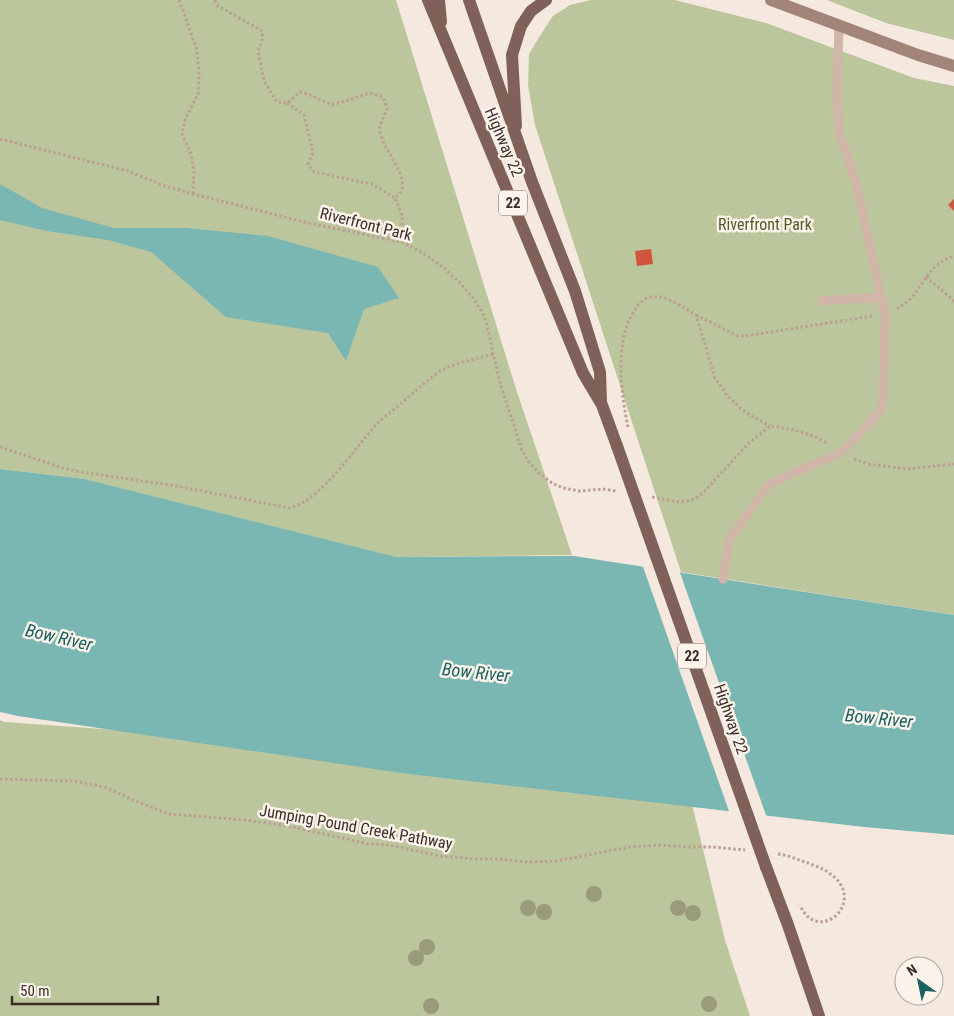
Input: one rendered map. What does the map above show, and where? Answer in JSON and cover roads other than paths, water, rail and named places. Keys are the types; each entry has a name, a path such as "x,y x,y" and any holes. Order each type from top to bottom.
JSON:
{"main road":[{"name":"Highway 22","path":"428,0 584,373 602,405 819,1016"},
{"path":"439,0 445,42"},
{"name":"Highway 22","path":"469,0 532,182 578,300 600,372 602,405"},
{"path":"517,138 512,55 521,26 531,11 546,0"},
{"path":"771,0 918,55 954,66"}],"lane":[{"path":"723,579 729,540 769,484 842,452 874,419 881,409 886,315 856,183 838,132 839,26"},
{"path":"822,301 882,297"}],"water":[{"path":"0,184 42,208 114,228 186,228 268,236 378,267 399,298 364,309 346,361 328,333 226,317 151,252 108,240 47,231 0,220"},
{"name":"Bow River","path":"0,469 85,479 397,557 574,556 954,615 954,835 864,827 401,773 0,712"}],"park label":[{"name":"Riverfront Park","path":"765,224"}]}
